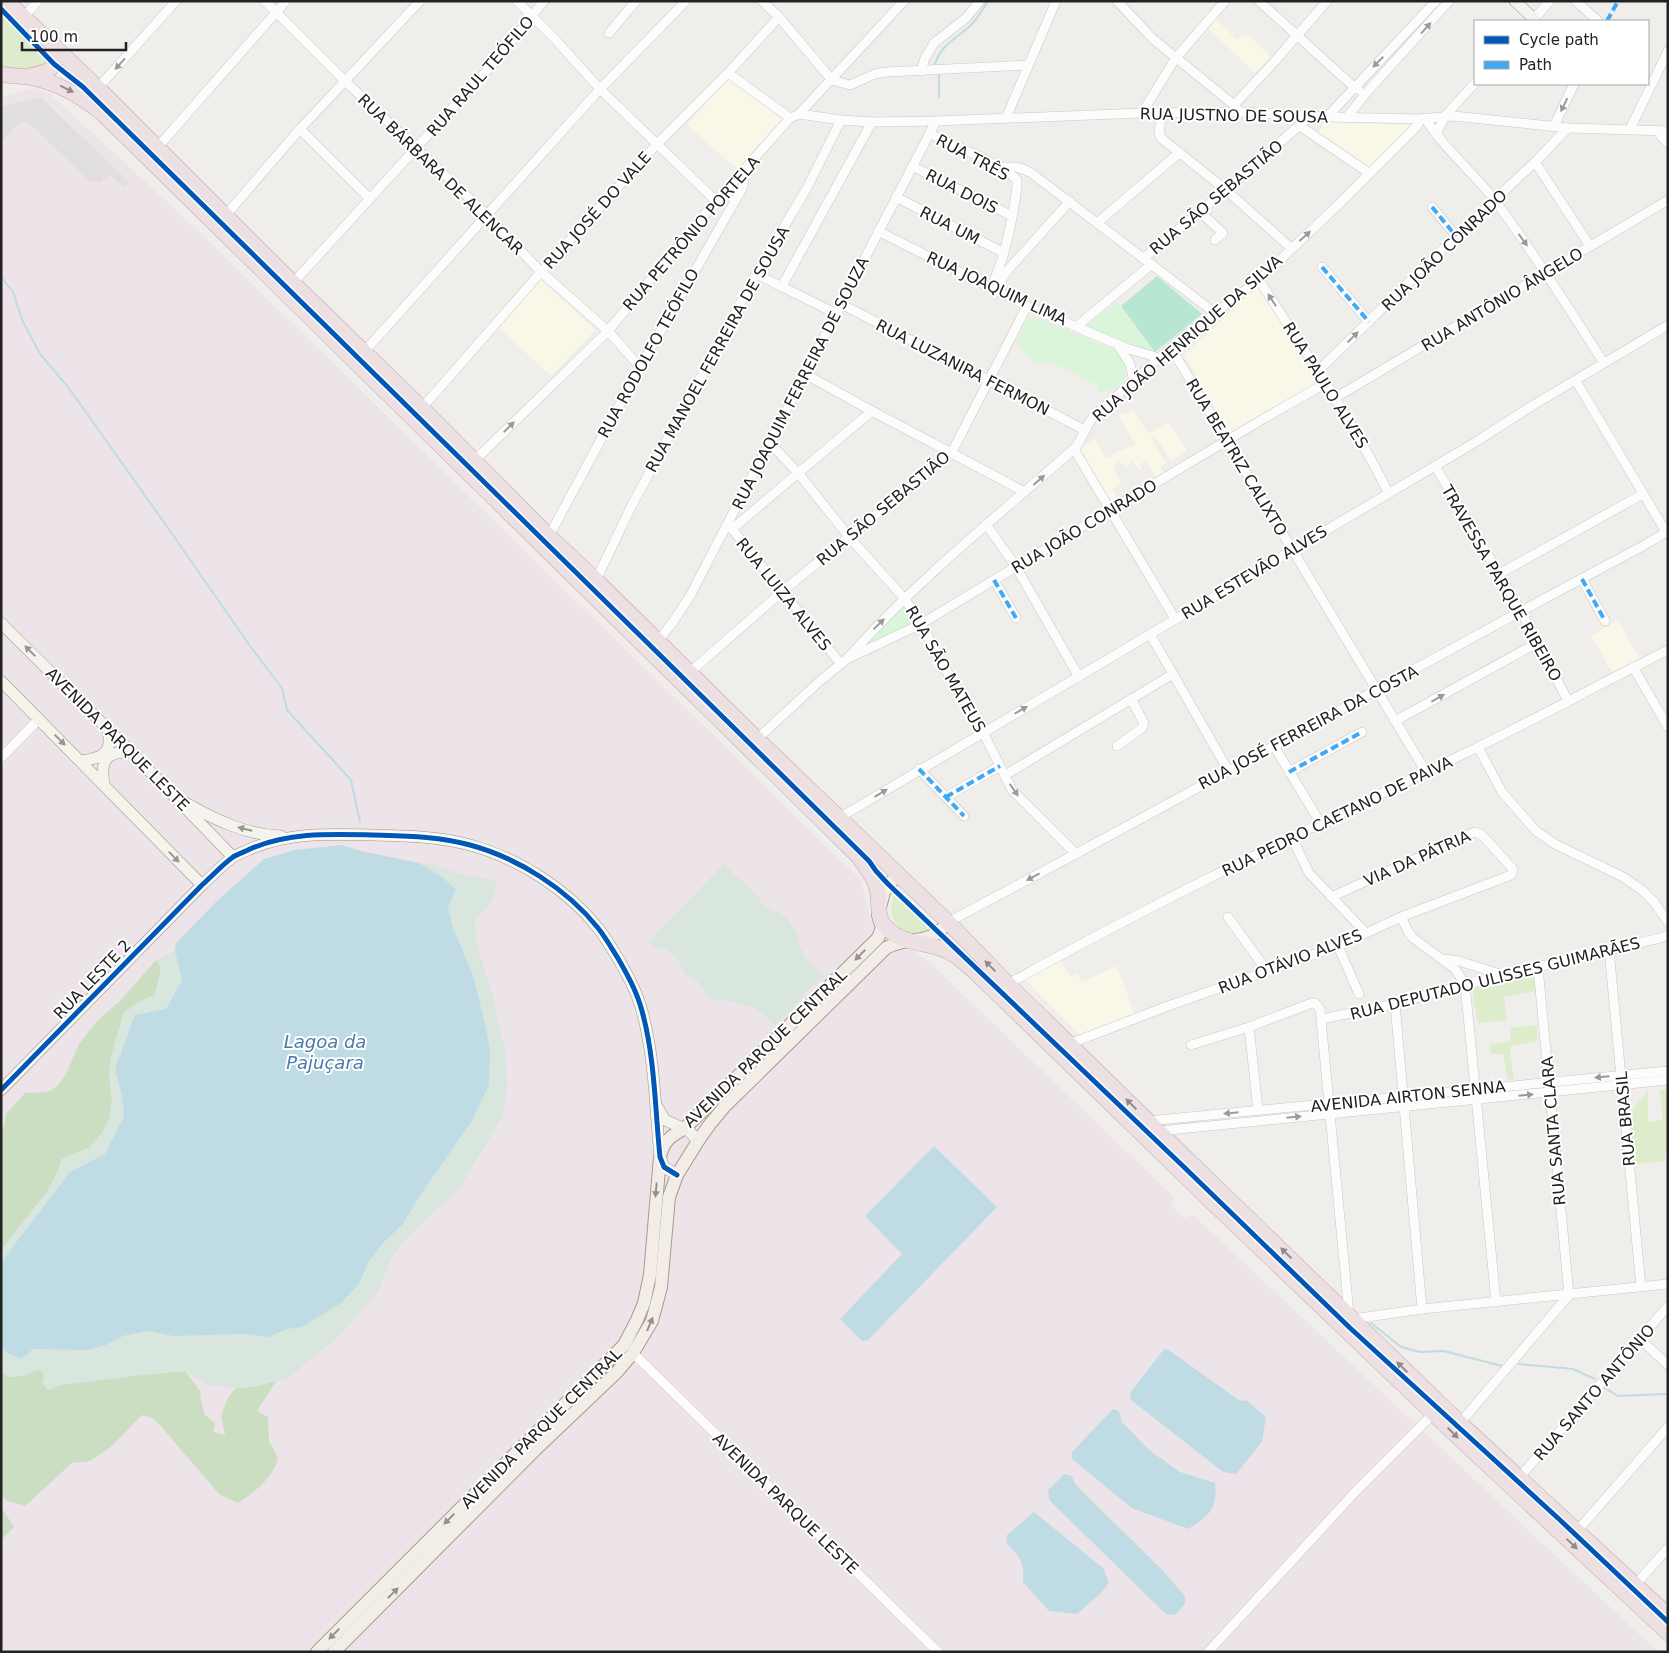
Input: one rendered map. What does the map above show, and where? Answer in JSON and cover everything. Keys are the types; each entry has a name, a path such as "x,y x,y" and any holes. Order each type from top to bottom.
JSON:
{"highway":[{"path":"7,1 98,88 549,536 948,922 1008,984 1153,1126 1460,1423 1668,1615"},
{"path":"27,77 42,74 51,68 56,59 52,46"},
{"path":"2,75 27,77 51,82 65,88 102,113 858,856 868,870 877,889 878,916 891,932 911,940 944,949 956,956 976,973 1433,1414 1668,1633"}],"main road":[{"name":"AVENIDA PARQUE CENTRAL","path":"316,1652 624,1345 641,1312 650,1275 660,1157 665,1142 674,1134 684,1129 878,938 882,928 878,916 884,892 893,880 901,877"},
{"name":"AVENIDA PARQUE CENTRAL","path":"334,1652 634,1353 652,1320 661,1287 669,1196 677,1175 710,1124 886,948 895,943 935,936 948,922"}],"street":[{"path":"23,18 38,1"},
{"path":"98,88 176,1"},
{"name":"RUA BÁRBARA DE ALENCAR","path":"265,1 416,149 488,215 541,272 608,331 640,366"},
{"path":"157,148 286,1"},
{"path":"226,215 300,129 420,1"},
{"path":"517,1 600,89 716,201"},
{"name":"RUA RAUL TEÓFILO","path":"294,283 369,198 499,57 544,1"},
{"path":"609,33 636,1"},
{"path":"364,352 600,89 686,1"},
{"name":"RUA PETRÔNIO PORTELA","path":"474,461 608,331 716,201 790,118 799,114 904,1"},
{"path":"920,71 934,43 966,18 980,1"},
{"path":"1006,118 1056,1"},
{"path":"1142,113 1175,58 1225,1"},
{"path":"1259,1 1354,88 1366,92"},
{"path":"1119,2 1153,39 1237,108 1327,1"},
{"path":"1347,117 1366,92 1449,1"},
{"path":"1515,1 1534,20 1550,1"},
{"path":"1576,1 1597,20"},
{"path":"766,3 831,79 839,83 850,85 875,74 898,71 1028,64"},
{"path":"1327,118 1434,3 1440,12"},
{"name":"RUA JOSÉ DO VALE","path":"422,408 541,272 657,144 728,73 779,17"},
{"path":"1401,40 1408,47"},
{"path":"1630,130 1668,52"},
{"path":"728,73 790,118"},
{"path":"1436,134 1445,116 1474,84"},
{"path":"1554,126 1574,85"},
{"name":"RUA JUSTNO DE SOUSA","path":"799,114 872,122 1162,113 1237,108 1327,118 1423,119 1462,116 1568,128 1668,131"},
{"path":"1162,113 1159,134 1164,141 1226,190 1291,248"},
{"name":"RUA SÃO SEBASTIÃO","path":"1144,258 1226,190 1310,116"},
{"path":"1423,119 1495,200 1547,272 1604,363"},
{"name":"RUA JOÃO HENRIQUE DA SILVA","path":"757,738 821,680 844,662 873,629 986,524 1074,450 1094,416 1171,348 1260,280 1423,119"},
{"name":"RUA MANOEL FERREIRA DE SOUSA","path":"596,580 631,508 756,274 807,188 840,120"},
{"name":"RUA JOAQUIM FERREIRA DE SOUZA","path":"658,641 690,596 729,528 878,230 936,121"},
{"path":"782,286 872,122"},
{"path":"1300,126 1369,173"},
{"name":"RUA JOÃO CONRADO","path":"1318,371 1568,128"},
{"path":"300,129 369,198"},
{"path":"1657,130 1668,144"},
{"name":"RUA TRÊS","path":"930,134 1012,175 1017,180 1012,216"},
{"path":"1098,223 1179,152"},
{"path":"1535,162 1590,246"},
{"name":"RUA DOIS","path":"912,166 1012,216"},
{"path":"999,167 1023,169 1070,201 1215,313"},
{"name":"RUA RODOLFO TEÓFILO","path":"549,536 640,366 742,187 745,170"},
{"name":"RUA UM","path":"896,197 1004,253"},
{"name":"RUA ANTÔNIO ÂNGELO","path":"1335,398 1668,200"},
{"path":"994,288 1006,271 1070,201"},
{"path":"1432,207 1456,236"},
{"path":"1200,212 1222,233 1215,240"},
{"path":"994,288 1012,216"},
{"name":"RUA JOAQUIM LIMA","path":"878,230 1027,306 1116,343 1159,358"},
{"name":"RUA SÃO SEBASTIÃO","path":"1077,326 1152,264"},
{"path":"1322,267 1369,322"},
{"path":"756,274 837,314"},
{"name":"RUA PAULO ALVES","path":"1260,280 1326,383 1370,456 1388,492"},
{"name":"RUA LUZANIRA FERMON","path":"841,304 1085,430"},
{"name":"RUA SÃO SEBASTIÃO","path":"690,672 783,591 952,452 1027,306"},
{"name":"RUA ESTEVÃO ALVES","path":"839,818 919,769 1294,550 1668,326"},
{"path":"1116,343 1130,364 1134,381"},
{"name":"RUA BEATRIZ CALIXTO","path":"1171,348 1426,772"},
{"path":"805,374 872,412 952,452 1025,492"},
{"path":"1576,380 1667,531"},
{"name":"RUA JOÃO CONRADO","path":"844,662 922,624 1110,510 1326,383"},
{"path":"729,528 799,474 872,412"},
{"name":"RUA SÃO MATEUS","path":"770,443 799,474 849,536 905,599 922,624 1016,795 1076,854"},
{"path":"1074,450 1175,619"},
{"name":"TRAVESSA PARQUE RIBEIRO","path":"1435,466 1521,611 1568,702"},
{"path":"1500,574 1643,494"},
{"path":"986,524 1016,568 1079,677"},
{"name":"RUA LUIZA ALVES","path":"729,528 844,662"},
{"name":"RUA JOSÉ FERREIRA DA COSTA","path":"948,922 1641,547 1667,531"},
{"path":"1582,579 1606,621"},
{"path":"994,580 1016,618"},
{"name":"AVENIDA PARQUE LESTE","path":"1,623 176,797 233,857"},
{"path":"1150,634 1228,770"},
{"path":"1395,721 1538,643"},
{"name":"RUA PEDRO CAETANO DE PAIVA","path":"1008,984 1068,950 1568,702 1668,650"},
{"path":"1633,667 1668,727"},
{"path":"1005,775 1172,674"},
{"path":"1,681 202,885 233,857 269,842 293,836"},
{"path":"1116,746 1142,728 1144,723 1131,699"},
{"path":"1,758 39,719"},
{"path":"81,761 94,759 105,753 110,743 106,727"},
{"path":"1289,772 1362,732"},
{"path":"1274,746 1321,824"},
{"path":"1478,747 1502,792 1536,831 1555,844 1623,878 1642,890 1654,902 1668,922"},
{"path":"104,784 102,771 106,759 115,752 131,752"},
{"path":"946,797 1000,766"},
{"path":"919,769 964,816"},
{"path":"176,797 197,810 233,826 260,833 293,836 396,835 471,845 502,856 553,886 599,929 634,988 642,1010 649,1043 660,1157 664,1167 677,1175"},
{"name":"VIA DA PÁTRIA","path":"1331,897 1475,832 1482,835 1511,866 1512,873 1510,875"},
{"path":"1292,838 1310,873 1366,933"},
{"name":"RUA OTÁVIO ALVES","path":"1069,1044 1168,1006 1338,946 1401,918 1510,875"},
{"name":"RUA LESTE 2","path":"1,1090 202,885"},
{"path":"1228,917 1267,971"},
{"path":"1401,918 1409,934 1455,969 1465,984 1496,1302"},
{"name":"RUA DEPUTADO ULISSES GUIMARÃES","path":"1322,1019 1395,1004 1465,984 1668,936"},
{"path":"1338,946 1359,994"},
{"name":"RUA BRASIL","path":"1609,950 1641,1287"},
{"path":"1441,958 1459,961 1503,975"},
{"name":"RUA SANTA CLARA","path":"1538,968 1569,1295"},
{"path":"1192,1045 1249,1027 1312,1003 1315,1003 1320,1009 1351,1317 1668,1284"},
{"path":"1395,1004 1422,1309"},
{"path":"1249,1027 1258,1110"},
{"name":"AVENIDA AIRTON SENNA","path":"1153,1126 1273,1120 1331,1114 1476,1088 1668,1071"},
{"name":"AVENIDA AIRTON SENNA","path":"1153,1126 1258,1110 1329,1104 1477,1100 1668,1080"},
{"path":"655,1103 663,1118 689,1132 698,1141"},
{"path":"1272,1109 1273,1120"},
{"path":"1460,1423 1569,1295"},
{"name":"RUA SANTO ANTÔNIO","path":"1519,1478 1668,1306"},
{"path":"1640,1339 1668,1365"},
{"name":"AVENIDA PARQUE LESTE","path":"634,1353 938,1652"},
{"path":"1208,1652 1356,1491 1433,1414"},
{"path":"1577,1531 1668,1427"},
{"path":"1635,1585 1668,1548"}],"shaded area":[{"path":"1216,19 1237,40 1242,35 1244,37 1248,34 1271,56 1255,73 1208,28"},
{"path":"728,78 782,119 737,169 687,125"},
{"path":"34,88 49,93 191,224 861,880 871,920 899,950 913,950 929,962 1174,1197 1171,1204 1185,1218 1192,1214 1658,1652 1,1652 1,97"},
{"path":"40,97 129,182 123,187 109,174 100,183 89,181 27,121 20,123 1,142 1,107"},
{"path":"1324,122 1411,125 1411,128 1370,169 1318,133"},
{"path":"540,279 595,330 551,376 498,327"},
{"path":"1259,285 1318,383 1230,435 1184,355"},
{"path":"1133,409 1148,434 1169,422 1187,451 1171,461 1155,436 1151,438 1166,463 1160,467 1164,472 1156,477 1146,461 1140,464 1142,469 1139,471 1133,459 1128,467 1117,461 1113,469 1122,483 1112,489 1118,499 1112,503 1080,449 1095,439 1106,459 1118,451 1136,445 1118,415 1124,412 1126,414"},
{"path":"1618,620 1640,659 1613,674 1591,636"},
{"path":"419,863 434,864 462,875 479,876 497,882 489,903 475,920 477,946 492,992 506,1056 507,1090 502,1118 459,1189 410,1235 392,1257 378,1292 338,1337 288,1378 258,1386 236,1388 207,1385 185,1371 61,1385 48,1390 42,1383 43,1372 37,1370 15,1377 1,1371 1,1348 7,1353 33,1349 106,1345 123,1336 148,1331 173,1336 245,1334 268,1337 288,1329 302,1327 359,1284 369,1261 384,1242 403,1224 419,1197 471,1122 490,1050 473,975 453,928 448,907 456,889 442,877"},
{"path":"725,863 735,875 756,893 762,904 783,915 789,921 806,958 816,970 826,977 812,986 793,1009 775,1025 748,1005 741,1005 733,1001 712,1000 696,980 690,978 684,972 677,958 667,950 656,948 648,942"},
{"path":"175,951 182,980 166,1009 115,1069 122,1096 124,1116 105,1154 70,1172 1,1263 1,1250 46,1193 59,1170 62,1159 89,1148 102,1133 109,1119 112,1101 109,1074 111,1058 124,1012 137,1003 155,995 161,968 156,960"},
{"path":"1060,960 1070,976 1077,973 1082,982 1117,966 1135,1016 1083,1038 1025,979"}],"green space":[{"path":"1,15 48,62 44,67 23,72 1,68"},
{"path":"1157,276 1202,314 1155,352 1121,306"},
{"path":"1117,302 1155,352 1151,356 1087,330 1086,326"},
{"path":"1033,317 1115,350 1126,363 1126,377 1116,387 1109,391 1100,392 1097,385 1050,361 1036,364 1016,342 1028,320"},
{"path":"903,609 906,609 915,622 861,649"},
{"path":"894,894 932,932 913,935 905,933 899,928 894,921 892,913"},
{"path":"156,960 161,968 155,995 137,1003 124,1012 111,1058 109,1074 112,1101 109,1119 102,1133 89,1148 62,1159 44,1196 1,1250 1,1130 4,1127 6,1114 25,1093 48,1092 57,1086 66,1074 79,1044 97,1021 120,1001"},
{"path":"1533,975 1536,991 1504,997 1507,1020 1478,1023 1472,988"},
{"path":"1537,1025 1537,1041 1511,1046 1510,1052 1514,1079 1508,1080 1503,1054 1491,1054 1490,1045 1510,1041 1511,1028"},
{"path":"1668,1089 1668,1154 1665,1154 1665,1161 1635,1164 1631,1146 1630,1114 1648,1090 1648,1122 1663,1120 1660,1090"},
{"path":"37,1369 43,1372 48,1390 61,1385 185,1371 200,1391 205,1415 215,1423 213,1432 225,1435 221,1415 229,1396 236,1388 258,1386 277,1380 257,1411 268,1417 269,1441 278,1458 276,1465 262,1484 238,1503 219,1494 158,1423 152,1418 142,1415 112,1446 90,1461 72,1463 25,1506 7,1501 1,1495 1,1371 9,1377 29,1373"},
{"path":"1,1507 14,1527 1,1540"}],"water":[{"name":"Lagoa da Pajuçara","path":"342,845 361,851 419,863 442,877 456,889 448,907 453,928 473,975 490,1050 489,1085 471,1122 419,1197 403,1224 384,1242 369,1261 359,1284 341,1303 302,1327 288,1329 268,1337 245,1334 173,1336 148,1331 123,1336 106,1345 88,1350 33,1349 21,1359 7,1353 1,1348 1,1263 70,1172 105,1154 124,1116 122,1096 115,1069 135,1015 166,1009 182,980 175,951 176,943 216,902 264,859 295,850"},
{"path":"934,1146 997,1207 868,1340 862,1341 840,1319 902,1254 865,1216"},
{"path":"1164,1349 1169,1350 1240,1401 1246,1400 1266,1417 1262,1442 1236,1474 1223,1472 1130,1399 1131,1392"},
{"path":"1113,1409 1119,1411 1122,1422 1149,1450 1180,1472 1215,1483 1215,1500 1206,1516 1188,1529 1132,1508 1072,1459 1072,1452"},
{"path":"1064,1474 1072,1476 1075,1484 1162,1570 1185,1596 1185,1604 1175,1615 1166,1614 1049,1500 1048,1490"},
{"path":"1034,1512 1103,1568 1109,1583 1100,1594 1077,1614 1049,1611 1023,1582 1022,1564 1006,1542 1007,1535"}],"waterway":[{"path":"935,64 941,51 972,24 988,1"},
{"path":"939,75 939,97"},
{"path":"1,277 13,292 23,322 40,354 68,387 250,646 282,688 287,710 351,780 360,822"},
{"path":"1371,1323 1401,1347 1420,1352 1444,1351 1502,1366"},
{"path":"1519,1364 1573,1369 1595,1379"},
{"path":"1605,1388 1618,1396 1665,1394"}],"marked path":[{"path":"1608,20 1618,1"},
{"path":"1432,207 1456,236"},
{"path":"1322,267 1369,322"},
{"path":"1582,579 1605,621"},
{"path":"994,580 1016,618"},
{"path":"1289,772 1362,732"},
{"path":"946,797 1000,766"},
{"path":"919,769 964,816"}],"cycle path":[{"path":"1,9 54,64 83,87 869,861 888,884 1349,1327 1560,1520 1668,1622"},
{"path":"1,1090 202,885 233,857 265,843 310,835 434,838 470,845 506,858 523,867 557,888 572,900 601,932 626,972 640,1004 650,1047 660,1157 664,1167 677,1175"}]}
